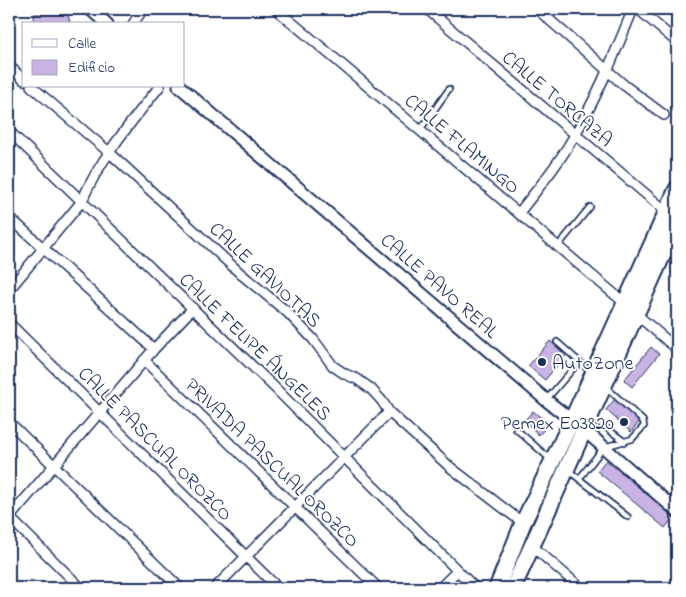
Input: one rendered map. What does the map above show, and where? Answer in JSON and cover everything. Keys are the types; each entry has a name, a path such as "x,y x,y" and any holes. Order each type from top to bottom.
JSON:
{"main road":[{"path":"497,588 523,523 559,466 582,422 604,386 631,309 672,218 677,189"},
{"path":"582,422 593,373 631,309"},
{"path":"513,588 532,546 559,466"}],"street":[{"path":"90,9 105,22"},
{"path":"134,22 143,9"},
{"name":"CALLE FLAMINGO","path":"276,9 558,246 677,349"},
{"name":"CALLE TORCAZA","path":"426,9 672,218"},
{"path":"537,9 624,85 664,115"},
{"path":"519,213 559,160 574,136 608,70 633,9"},
{"path":"638,9 677,42"},
{"path":"9,66 22,78"},
{"name":"CALLE GAVIOTAS","path":"33,88 110,153 241,274 288,312 313,339 332,366 357,379 371,389 382,400 389,412 450,467 523,523"},
{"path":"9,290 82,201 88,185 159,88"},
{"name":"CALLE PAVO REAL","path":"181,88 546,400 582,422 604,447 677,511"},
{"name":"CALLE FELIPE ÁNGELES","path":"9,131 193,308 475,588"},
{"path":"9,217 154,349"},
{"path":"81,588 9,518 144,360 193,308"},
{"name":"CALLE PASCUAL OROZCO","path":"9,323 278,588"},
{"name":"PRIVADA PASCUAL OROZCO","path":"144,360 378,588"},
{"path":"215,588 389,412"},
{"path":"9,422 180,588"},
{"path":"532,546 581,588"},
{"path":"440,588 458,571"}],"lane":[{"path":"420,130 449,89"},
{"path":"558,246 590,207"},
{"path":"557,342 593,373"},
{"path":"546,400 579,362"},
{"path":"580,479 604,447 625,442 636,436 645,423 604,386"},
{"path":"582,422 625,442"},
{"path":"516,429 559,466 580,479 628,518"}],"building":[{"path":"40,9 64,9 70,22 34,22 34,16"},
{"path":"550,341 566,355 545,380 528,366"},
{"path":"651,347 659,354 632,387 624,380"},
{"path":"615,399 640,421 631,432 606,410"},
{"path":"533,411 549,424 539,435 524,421"},
{"path":"606,460 674,517 665,528 597,471"}],"waterway":[{"path":"451,588 458,581"}],"place":[{"name":"AutoZone","path":"542,362"},
{"name":"Pemex E03820","path":"624,422"}]}
